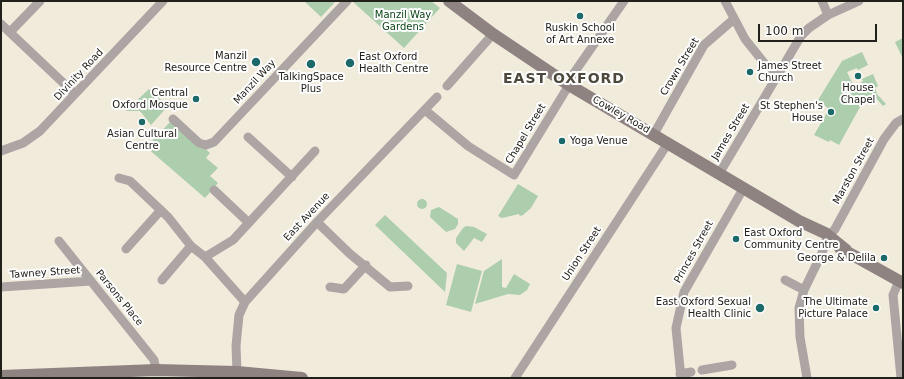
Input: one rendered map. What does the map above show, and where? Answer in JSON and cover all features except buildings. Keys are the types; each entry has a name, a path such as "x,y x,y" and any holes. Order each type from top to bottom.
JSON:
{"main road":[{"name":"Cowley Road","path":"449,1 493,34 568,84 901,282"},
{"path":"1,376 156,370 237,372 302,378"}],"street":[{"path":"10,32 40,1"},
{"name":"Divinity Road","path":"1,151 23,143 40,131 163,1"},
{"name":"Manzil Way","path":"173,119 200,143 206,145 214,142 347,1"},
{"name":"Chapel Street","path":"425,110 462,142 514,175 582,60 624,1"},
{"path":"725,1 745,39 777,79"},
{"path":"822,1 828,15"},
{"name":"James Street","path":"719,174 777,79 801,36 809,28 828,15 858,1"},
{"name":"Crown Street","path":"654,134 704,45 734,19"},
{"path":"1,24 75,94"},
{"path":"447,86 493,34"},
{"name":"East Avenue","path":"237,372 236,346 239,315 244,302 317,222 437,97"},
{"name":"Marston Street","path":"807,378 799,325 800,308 804,290 828,239 835,229 884,139 896,123 903,119"},
{"path":"248,137 292,177"},
{"name":"Union Street","path":"515,378 668,143"},
{"path":"205,257 234,240 315,151"},
{"path":"119,178 130,181 161,210 191,246 205,257 244,302"},
{"name":"Princes Street","path":"681,376 676,328 684,292 743,189"},
{"path":"214,190 250,223"},
{"path":"126,249 161,210"},
{"path":"317,222 349,253 366,265 390,287 408,286"},
{"name":"Parsons Place","path":"60,242 154,360 156,370"},
{"path":"162,280 191,246"},
{"path":"330,287 344,289 366,265"},
{"path":"785,280 804,290"},
{"name":"Tawney Street","path":"1,287 91,281"},
{"path":"901,282 893,295 901,378"},
{"path":"702,370 732,365"},
{"path":"681,376 691,372"}],"green space":[{"path":"304,1 336,1 321,17"},
{"name":"Manzil Way Gardens","path":"352,1 431,1 440,8 404,48"},
{"path":"903,38 903,59 895,42"},
{"path":"862,52 868,65 858,70 857,68 847,72 854,87 863,81 862,79 873,74 878,86 875,88 877,94 886,104 883,106 874,96 860,107 839,145 830,140 829,142 814,135 829,109 818,100 842,61"},
{"path":"149,89 168,106 151,125 140,111 126,111"},
{"path":"173,119 210,153 206,158 218,168 210,176 218,183 205,198 146,147"},
{"path":"518,184 538,196 531,208 520,216 519,214 502,218 498,216"},
{"path":"420,199 424,199 427,204 424,209 420,209 417,206 417,202"},
{"path":"439,207 458,219 458,224 455,229 446,232 430,217 431,210"},
{"path":"385,215 447,273 445,292 375,225"},
{"path":"466,226 474,227 487,234 482,242 474,238 464,251 456,243 456,238"},
{"path":"502,259 502,287 506,288 514,274 530,284 527,290 520,295 508,294 475,304 484,271"},
{"path":"457,264 482,271 471,312 446,305"}],"place":[{"name":"Ruskin School of Art Annexe","path":"580,16"},
{"name":"Manzil Resource Centre","path":"256,62"},
{"name":"East Oxford Health Centre","path":"350,63"},
{"name":"TalkingSpace Plus","path":"311,64"},
{"name":"James Street Church","path":"750,72"},
{"name":"House Chapel","path":"858,76"},
{"name":"Central Oxford Mosque","path":"196,99"},
{"name":"St Stephen's House","path":"831,112"},
{"name":"Asian Cultural Centre","path":"142,122"},
{"name":"Yoga Venue","path":"562,141"},
{"name":"East Oxford Community Centre","path":"736,239"},
{"name":"George & Delila","path":"884,258"},
{"name":"East Oxford Sexual Health Clinic","path":"760,308"},
{"name":"The Ultimate Picture Palace","path":"876,308"}],"district":[{"name":"EAST OXFORD","path":"564,79"}]}
